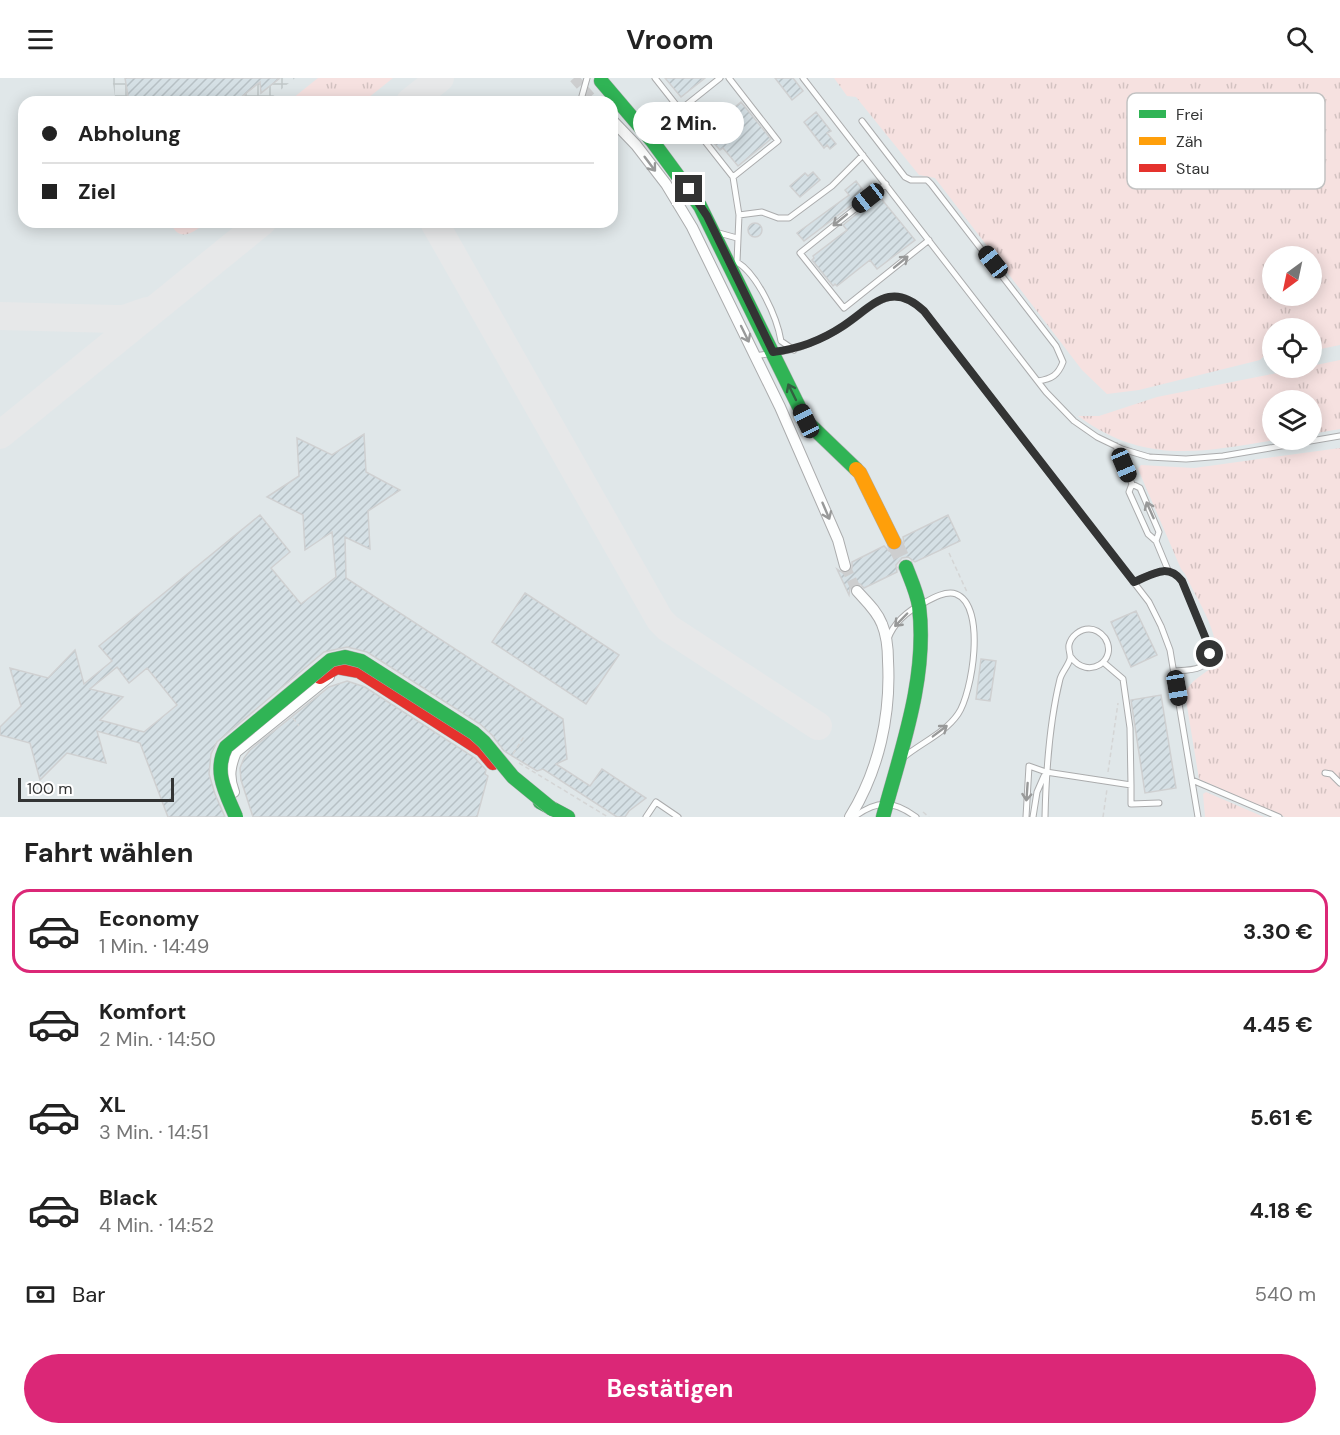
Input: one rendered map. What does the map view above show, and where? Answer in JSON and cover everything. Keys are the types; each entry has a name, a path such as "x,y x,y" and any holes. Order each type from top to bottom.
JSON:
{"street":[{"path":"594,80 610,96"},
{"path":"618,104 647,133 679,173 714,230 806,421 860,473 894,542"},
{"path":"618,126 636,145 666,184 692,227 756,356 818,491 838,540 845,566"},
{"path":"883,817 906,732 918,659 919,605 906,567"},
{"path":"852,817 881,743 887,715 889,682 887,643 878,615 857,591"},
{"path":"236,817 218,772 219,760 226,747 332,660 345,657 362,661 474,733 488,744 501,764 519,784 566,817"},
{"path":"242,817 226,782 226,763 238,743 327,671 337,667 358,671 482,750 512,784 566,817"}],"lane":[{"path":"655,78 733,177 739,215 737,262 747,268 756,282 779,328 781,341 794,350"},
{"path":"680,110 720,78"},
{"path":"729,78 778,141 733,177"},
{"path":"803,78 1038,381 1074,421 1097,437 1149,457 1186,459 1223,456 1340,436"},
{"path":"582,96 594,80"},
{"path":"862,121 905,177 911,180 927,180 931,184 1056,346 1063,362 1059,372 1051,379 1038,381"},
{"path":"739,215 762,212 777,218 789,218 832,186 863,155"},
{"path":"886,184 800,253 844,308 929,240"},
{"path":"714,230 720,234 737,238"},
{"path":"756,356 794,350 843,326 875,301 884,298 906,298 916,303 924,311 1149,602 1170,650 1198,817"},
{"path":"1116,446 1132,484 1140,488 1159,532 1156,541"},
{"path":"1132,484 1129,492 1148,534 1156,541 1168,570"},
{"path":"1134,582 1168,570 1182,581 1210,649 1209,660 1201,668 1174,671"},
{"path":"887,643 891,632 901,618 919,605 946,594 957,594 968,606 975,630 965,699 958,714 940,732 904,758 896,768"},
{"path":"1089,629 1095,630 1105,638 1108,650 1104,662 1092,668 1086,668 1074,662 1071,657 1069,645 1076,633 1089,629"},
{"path":"1045,817 1046,772 1061,676 1071,657"},
{"path":"1104,662 1123,679 1130,728 1131,804 1159,803"},
{"path":"1026,817 1029,766 1046,772 1131,785"},
{"path":"1033,817 1037,792 1046,772"},
{"path":"1325,773 1330,774 1340,783"},
{"path":"1192,780 1279,817"},
{"path":"646,817 656,802 678,817"},
{"path":"852,817 866,809 887,803 905,809 916,817"}],"path":[{"path":"949,553 968,593"},
{"path":"1103,817 1118,701 1114,702"},
{"path":"511,757 525,735"},
{"path":"520,763 608,817"},
{"path":"919,808 928,817"}],"shaded area":[{"path":"0,78 1340,78 1340,817 0,817"},
{"path":"112,78 295,78 273,96 115,96"}],"green space":[{"path":"318,78 393,78 370,96 296,96"},
{"path":"834,78 1340,78 1340,345 1322,349 1322,318 1262,318 1262,358 1260,360 1139,390 1107,394 1082,370 935,178 919,175 856,97 847,96"},
{"path":"198,228 188,234 178,233 174,229"},
{"path":"1340,360 1340,429 1322,432 1322,390 1262,390 1262,442 1197,451 1150,448 1126,442 1103,432 1078,416 1099,416 1157,397 1262,376 1262,378 1322,378 1322,364"},
{"path":"1340,448 1340,817 1285,817 1199,779 1185,694 1194,681 1216,665 1215,641 1207,618 1181,569 1138,469 1141,465 1194,468"},
{"path":"1206,792 1264,817 1205,817 1203,794"}],"building":[{"path":"125,78 280,78 261,93 260,82 242,96 128,96"},
{"path":"665,78 705,78 681,97"},
{"path":"775,78 793,78 803,91 792,100"},
{"path":"741,102 771,139 738,166 723,148 720,150 704,132 707,130 699,121 706,115 714,124"},
{"path":"816,112 831,131 827,133 836,144 830,149 827,145 824,148 804,122"},
{"path":"813,172 820,180 800,197 790,186 805,173 808,176"},
{"path":"856,181 866,194 804,241 797,233 849,195 845,190"},
{"path":"879,196 915,240 877,269 870,260 837,286 835,284 833,286 812,260 813,256 847,230 843,225"},
{"path":"755,223 760,225 762,230 760,235 755,237 750,235 748,230 750,225"},
{"path":"364,434 366,472 400,490 368,511 370,549 345,537 346,578 563,719 567,759 556,764 590,786 602,769 646,798 625,817 617,817 543,769 537,771 504,751 480,724 367,652 347,647 324,652 217,742 211,754 209,774 225,817 168,817 140,743 97,731 106,763 67,753 40,780 30,743 0,735 0,727 21,706 10,668 48,678 75,650 84,684 112,661 99,646 260,515 290,552 271,568 301,604 336,577 332,532 305,550 303,515 267,497 299,476 297,438 332,455","holes":["117,667 129,683 147,668 177,705 144,732 100,720 123,697 90,689"]},
{"path":"948,515 960,541 915,562 908,557 902,558 896,565 897,572 864,588 860,584 855,584 850,588 849,595 837,569 847,573 852,568 852,562 884,546 889,551 898,552 904,543 903,537"},
{"path":"525,593 619,655 586,704 492,642"},
{"path":"1136,611 1157,655 1131,667 1111,622"},
{"path":"981,659 996,661 990,701 976,699"},
{"path":"347,681 365,687 475,758 486,770 485,774 488,776 477,817 253,817 241,780 240,768 244,758 250,750 329,687"},
{"path":"1161,695 1176,788 1145,793 1131,700"}],"taxiway":[{"path":"418,96 440,78"},
{"path":"0,435 255,228"},
{"path":"437,228 660,620 668,628 818,726"},
{"path":"0,316 124,319 147,311"}],"tunnel":[{"path":"574,78 590,96"},
{"path":"894,542 906,567"},
{"path":"845,566 857,591"}],"traffic: fast":[{"path":"601,81 614,96"},
{"path":"618,101 653,142 700,206 806,421 856,469"},
{"path":"883,817 905,740 920,660 919,606 906,567"},
{"path":"236,817 222,782 222,756 226,747 331,660 345,657 361,661 474,733 513,777 552,809"},
{"path":"540,802 568,817"}],"traffic: slow":[{"path":"856,469 894,542"}],"traffic: jam":[{"path":"320,677 337,667 359,671 482,750 493,763"}],"route":[{"path":"689,189 707,216 773,352 794,350 814,342 843,326 875,301 894,297 906,298 916,303 1134,582 1168,570 1182,581 1210,654"}]}
